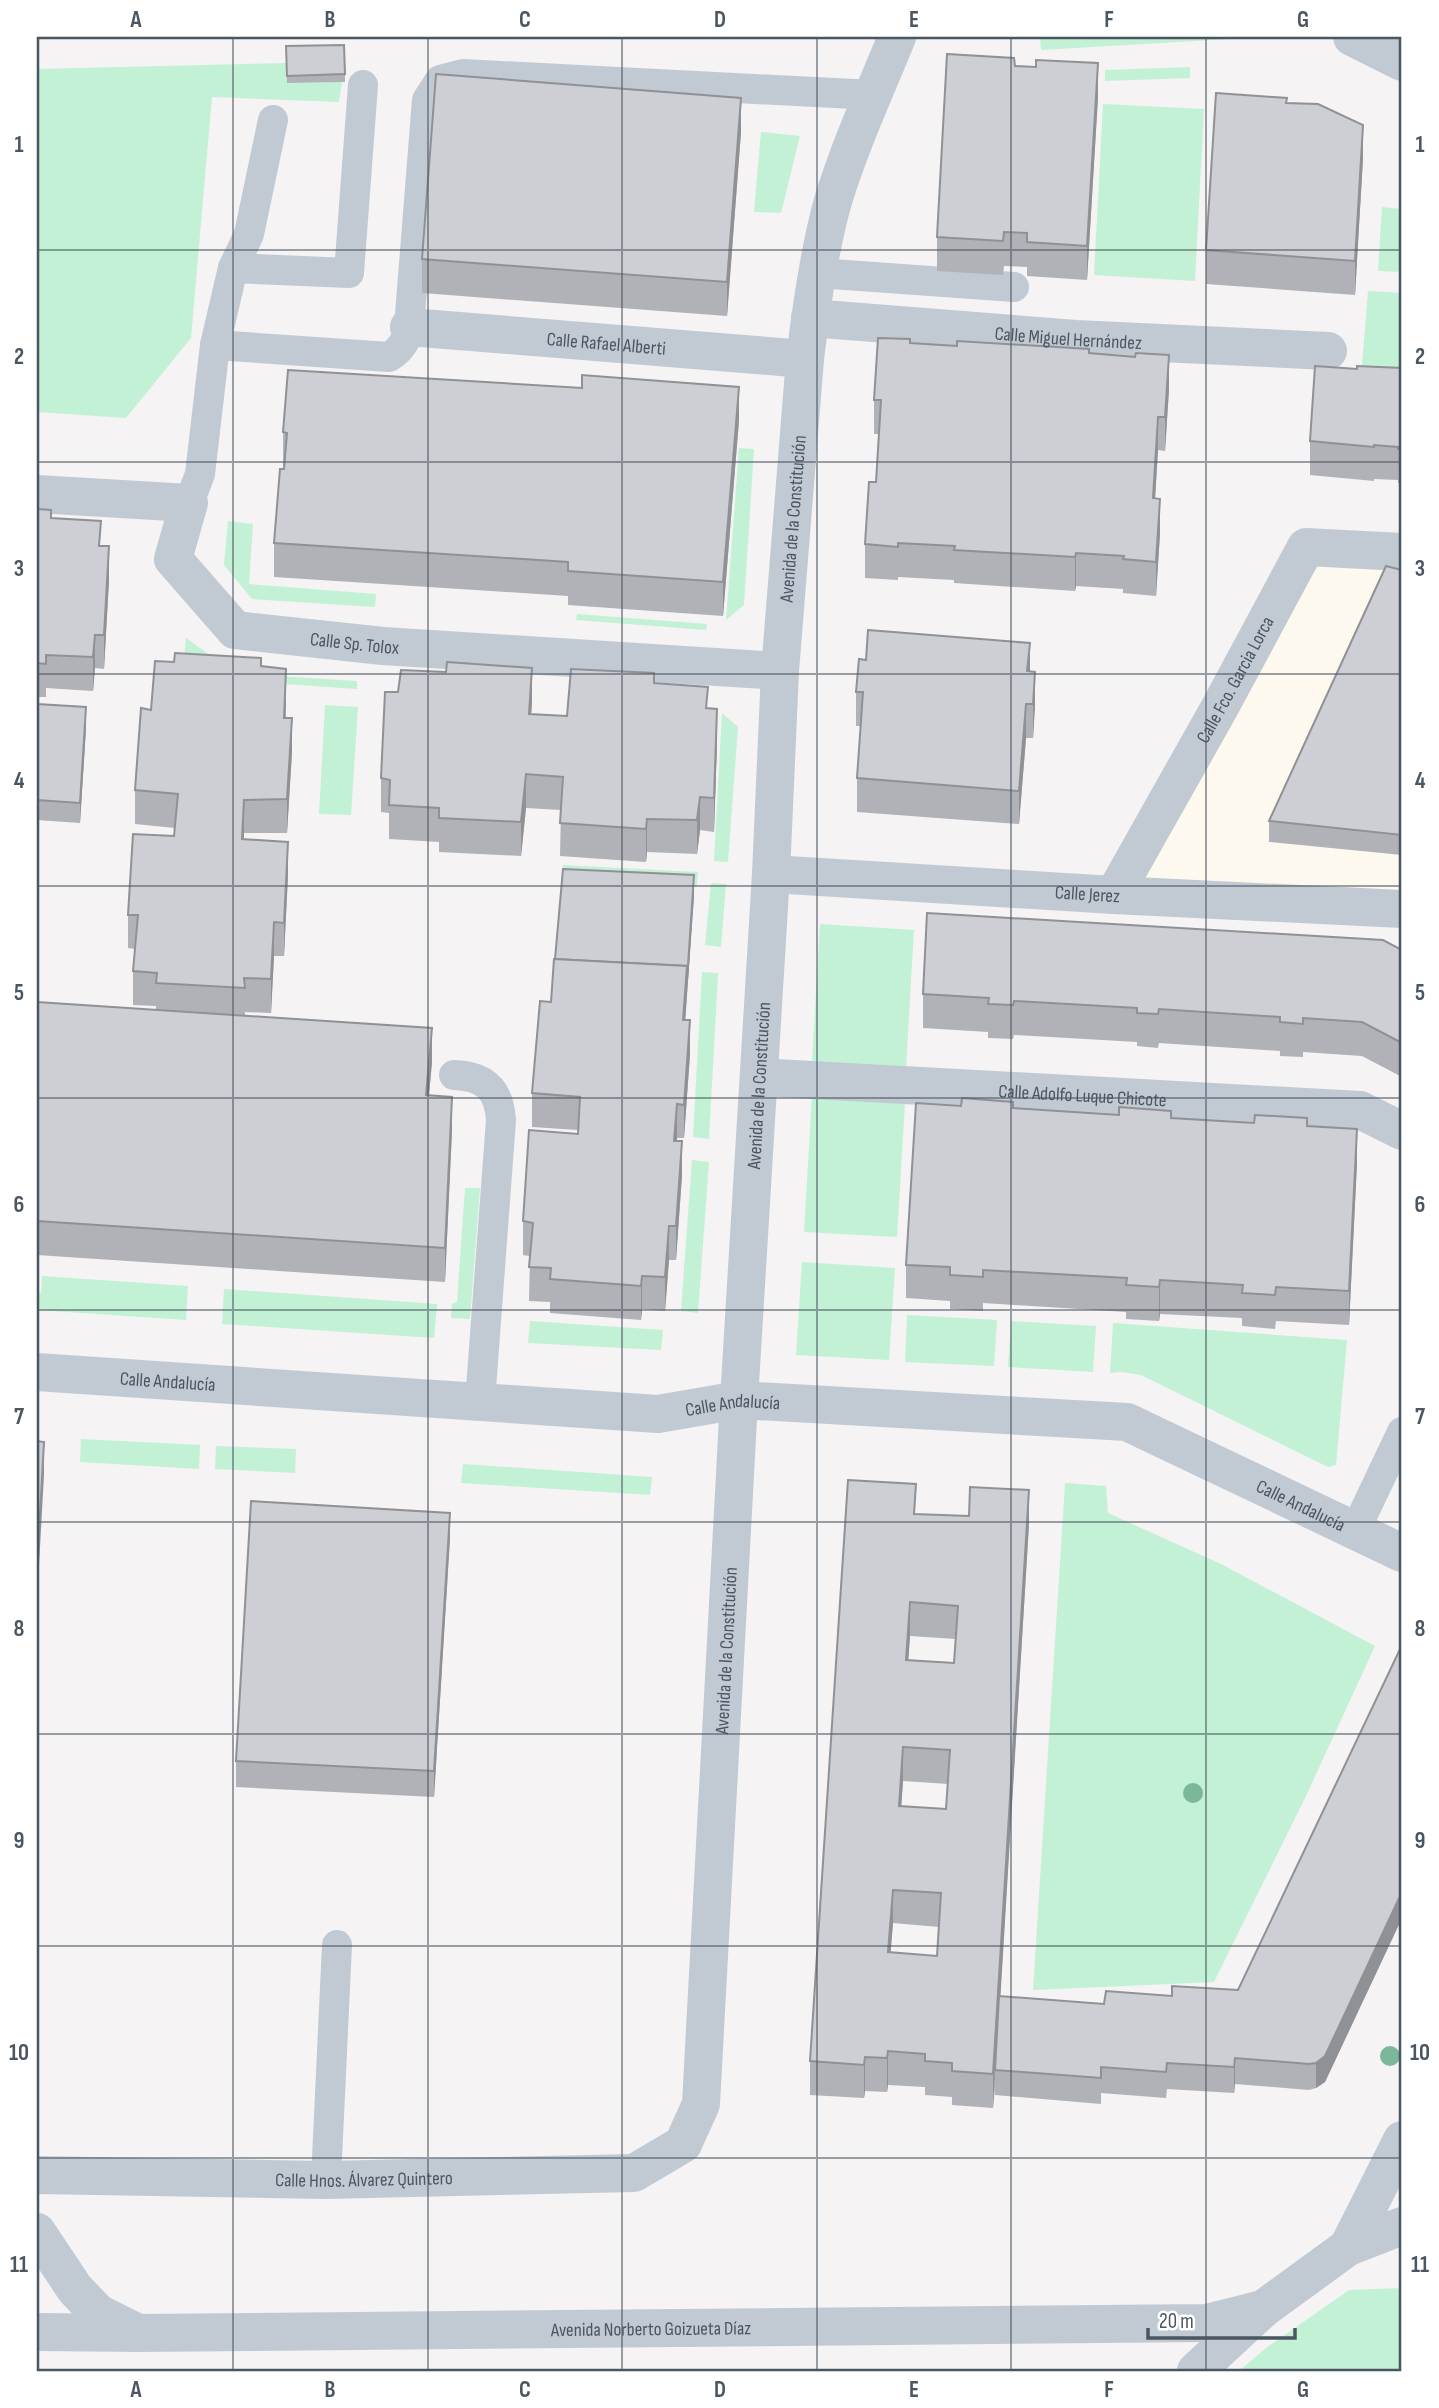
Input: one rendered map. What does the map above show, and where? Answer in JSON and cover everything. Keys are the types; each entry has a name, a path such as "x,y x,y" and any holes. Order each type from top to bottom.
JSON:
{"street":[{"name":"Avenida de la Constitución","path":"683,2144 701,2104 771,874 780,671 805,359 810,318 832,204 853,141 897,37"},
{"path":"1352,37 1402,62"},
{"name":"Calle Miguel Hernández","path":"810,318 1075,350 1328,351"},
{"name":"Calle Rafael Alberti","path":"409,327 805,359"},
{"path":"37,494 189,503"},
{"name":"Calle Sp. Tolox","path":"189,503 173,559 235,630 383,646 780,671"},
{"name":"Calle Fco. Garcia Lorca","path":"1114,895 1306,547 1402,552"},
{"name":"Calle Jerez","path":"771,874 1402,909"},
{"name":"Calle Adolfo Luque Chicote","path":"759,1077 1360,1110 1402,1131"},
{"name":"Calle Andalucía","path":"37,1373 657,1414 739,1400 1127,1422 1402,1553"},
{"path":"1348,2247 1402,2140"},
{"name":"Calle Hnos. Álvarez Quintero","path":"37,2175 326,2180 634,2173 683,2144"},
{"path":"1196,2371 1263,2309 1348,2247 1402,2226"},
{"path":"37,2235 75,2289 98,2313 138,2333"},
{"name":"Avenida Norberto Goizueta Díaz","path":"37,2332 1207,2323 1263,2309"}],"lane":[{"path":"215,345 389,357 398,352 404,344 409,327 427,100 440,80 463,74 873,95"},
{"path":"233,268 349,273 363,85"},
{"path":"189,503 200,474 215,345 233,268 249,234 273,120"},
{"path":"818,273 1014,287"},
{"path":"454,1075 473,1076 485,1082 500,1105 480,1402"},
{"path":"1355,1531 1402,1432"},
{"path":"326,2180 337,1945"}],"shaded area":[{"path":"1306,547 1402,552 1402,909 1114,895"}],"green space":[{"path":"1040,37 1265,37 1041,50"},
{"path":"287,63 287,83 342,82 339,102 212,97 191,338 126,418 37,412 37,69"},
{"path":"1190,67 1190,78 1105,81 1105,70"},
{"path":"1103,104 1204,109 1195,281 1094,275"},
{"path":"761,132 800,136 781,213 754,212"},
{"path":"1382,207 1402,209 1402,272 1378,271"},
{"path":"1368,291 1402,293 1402,381 1361,378"},
{"path":"739,448 754,449 744,605 726,620"},
{"path":"228,521 253,524 249,584 376,594 375,607 252,599 224,565"},
{"path":"577,614 707,624 706,630 576,620"},
{"path":"186,638 214,658 248,674 357,681 357,689 182,677"},
{"path":"325,705 358,707 351,815 319,814"},
{"path":"722,713 738,727 728,862 714,861"},
{"path":"563,865 698,872 697,886 563,879"},
{"path":"711,883 726,884 721,947 705,945"},
{"path":"820,924 914,930 906,1068 812,1062"},
{"path":"702,972 718,973 709,1139 693,1137"},
{"path":"812,1096 905,1102 897,1237 804,1232"},
{"path":"692,1160 709,1162 698,1313 681,1311"},
{"path":"465,1188 480,1188 470,1319 451,1318 452,1304 457,1302"},
{"path":"802,1262 895,1268 889,1360 796,1355"},
{"path":"42,1276 188,1286 186,1320 37,1310 37,1294 41,1293"},
{"path":"224,1289 437,1304 434,1338 222,1324"},
{"path":"907,1315 997,1320 994,1366 905,1362"},
{"path":"530,1321 663,1330 661,1350 528,1343"},
{"path":"1011,1321 1096,1326 1093,1372 1008,1367"},
{"path":"1113,1323 1347,1340 1336,1465 1328,1467 1141,1375 1110,1373"},
{"path":"81,1439 200,1445 199,1469 80,1462"},
{"path":"216,1446 296,1449 295,1473 215,1469"},
{"path":"463,1464 652,1477 650,1495 461,1483"},
{"path":"1065,1483 1106,1486 1108,1513 1221,1564 1375,1646 1306,1796 1214,1982 1033,1990"},
{"path":"1402,2288 1402,2371 1239,2371 1266,2348 1349,2290"}],"building":[{"path":"344,45 345,74 287,76 286,46"},
{"path":"947,54 1014,58 1015,66 1036,67 1036,60 1098,63 1087,246 1027,242 1027,233 1004,232 1003,241 937,237"},
{"path":"436,74 741,98 727,282 422,259"},
{"path":"1216,93 1287,98 1286,103 1318,104 1363,125 1355,261 1206,250"},
{"path":"878,338 910,339 910,343 957,346 957,341 1089,349 1089,353 1135,357 1136,353 1169,355 1165,417 1158,417 1153,498 1160,499 1156,562 1123,559 1124,556 1076,553 1075,557 954,550 955,546 898,543 898,547 865,544 869,482 876,482 881,400 874,400"},
{"path":"1315,366 1402,368 1402,449 1310,441"},
{"path":"288,370 582,388 582,375 739,387 723,582 568,571 568,562 274,543 280,469 284,469 287,433 283,432"},
{"path":"37,509 51,510 51,518 101,521 99,546 109,546 104,635 95,635 93,657 46,655 46,664 37,663"},
{"path":"1386,566 1402,570 1402,835 1269,821"},
{"path":"868,630 1030,643 1027,671 1035,672 1033,704 1026,704 1019,791 857,778 863,692 856,692 859,659 866,660"},
{"path":"175,653 261,658 261,666 286,669 284,718 292,718 287,799 244,800 242,839 288,842 284,923 274,922 271,979 244,978 245,988 156,983 157,973 133,971 138,915 128,915 133,834 174,836 178,794 135,790 141,708 151,710 155,661 174,662"},
{"path":"447,662 532,668 529,714 567,716 571,669 654,673 654,683 708,687 706,708 717,709 714,798 700,797 697,820 647,819 646,829 560,823 563,777 526,774 521,822 439,818 439,808 389,805 390,780 381,778 385,692 398,692 401,670 446,672"},
{"path":"37,704 86,707 80,803 37,800"},
{"path":"563,869 694,875 687,980 687,966 555,959"},
{"path":"927,913 1383,940 1402,950 1402,1043 1362,1022 1303,1018 1303,1024 1280,1022 1280,1017 1159,1009 1158,1014 1137,1013 1137,1008 1014,1001 1013,1005 988,1004 989,998 923,994"},
{"path":"554,959 687,966 683,1020 690,1020 684,1105 677,1104 674,1141 682,1141 676,1226 669,1226 665,1277 642,1276 641,1286 550,1279 551,1268 529,1267 533,1223 523,1221 529,1130 578,1134 580,1097 532,1093 540,1001 551,1002"},
{"path":"37,1002 432,1028 426,1095 452,1097 445,1248 37,1221"},
{"path":"962,1098 1013,1102 1013,1108 1119,1115 1119,1107 1171,1111 1171,1118 1254,1123 1255,1115 1307,1118 1307,1126 1357,1129 1349,1291 1276,1287 1275,1295 1242,1293 1243,1285 1160,1280 1159,1287 1126,1285 1127,1278 983,1270 983,1277 950,1275 950,1267 906,1265 916,1103 961,1106"},
{"path":"37,1441 44,1442 37,1568"},
{"path":"848,1480 916,1484 914,1514 969,1516 970,1487 1029,1490 993,2074 952,2071 952,2063 925,2061 925,2054 888,2051 887,2058 865,2057 864,2065 810,2061","holes":["910,1602 958,1606 954,1663 906,1660","903,1747 950,1750 946,1809 899,1806","893,1890 941,1893 937,1956 888,1952"]},
{"path":"251,1501 450,1513 434,1771 236,1761"},
{"path":"1402,1645 1402,1892 1325,2056 1316,2063 1309,2064 1235,2058 1234,2067 1167,2063 1166,2072 1101,2067 1101,2078 995,2070 999,1996 1104,2004 1106,1991 1172,1996 1172,1986 1238,1990"}]}
